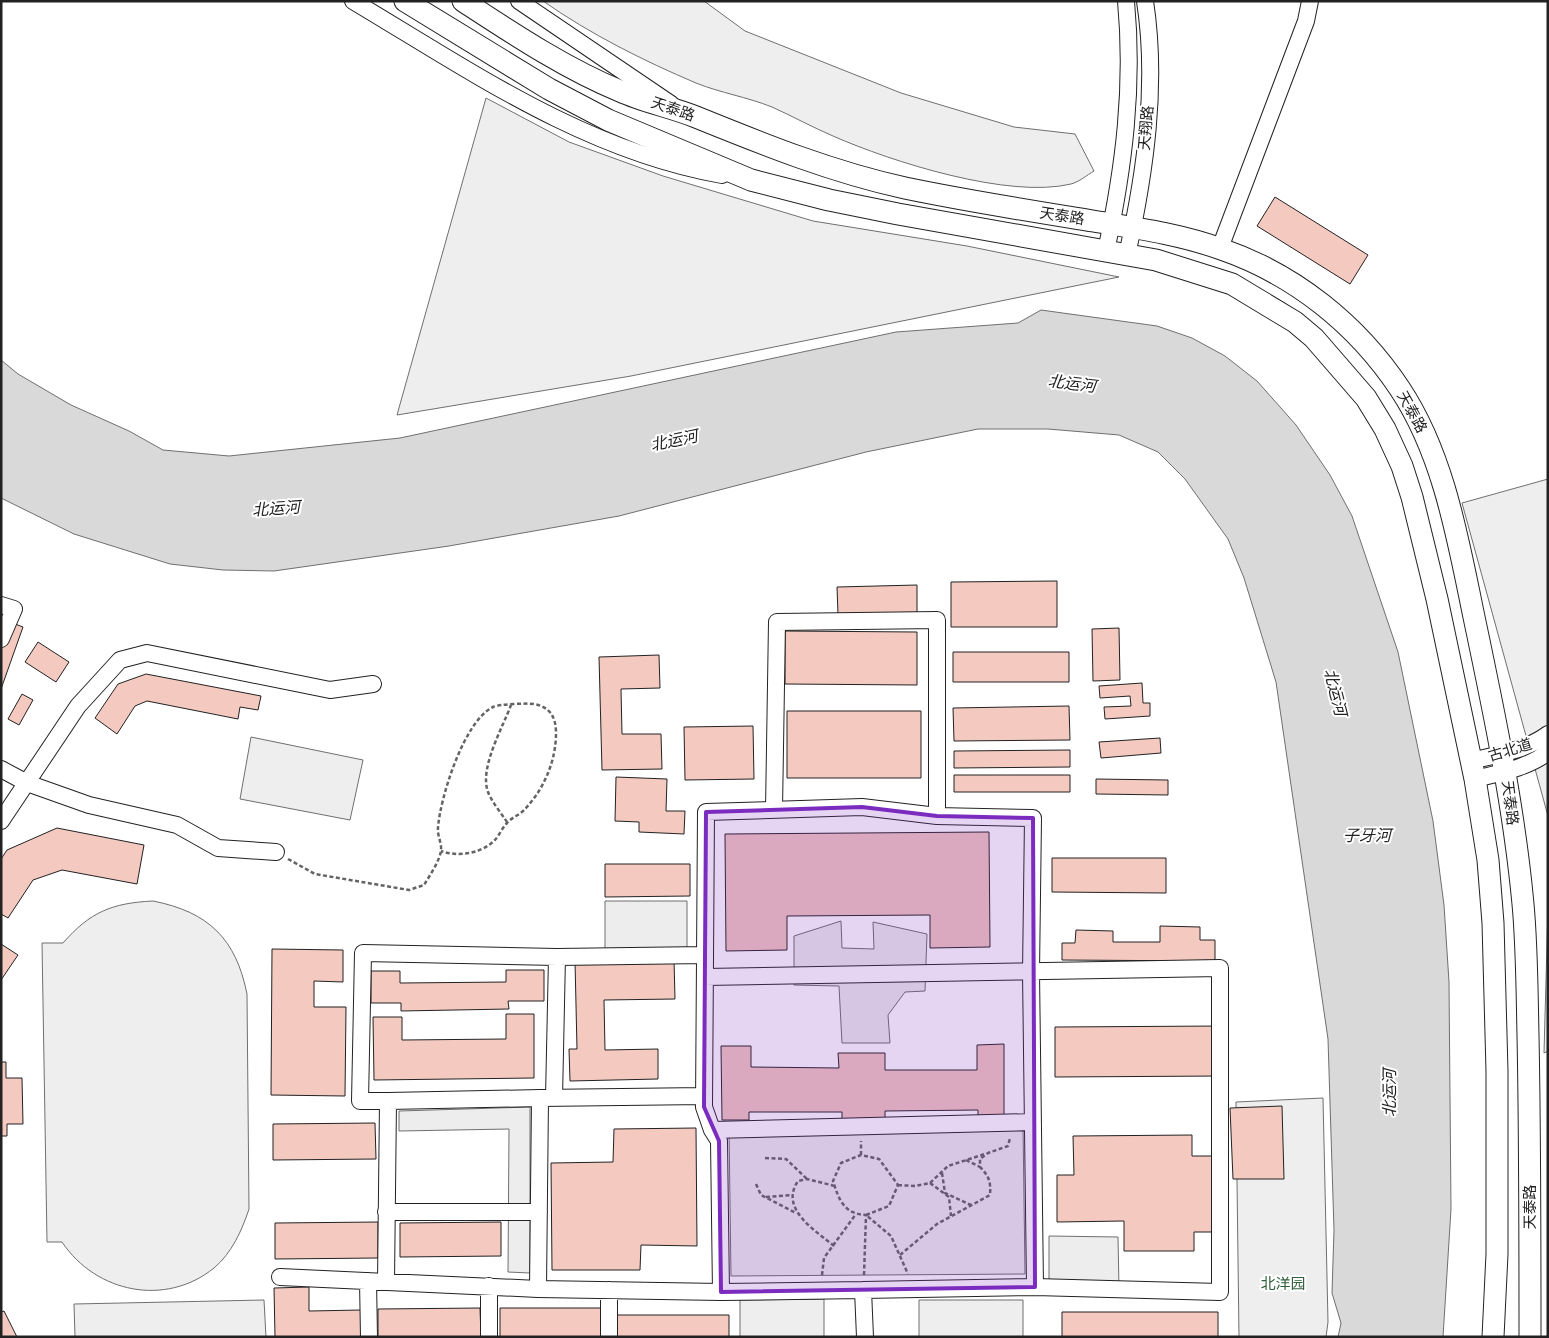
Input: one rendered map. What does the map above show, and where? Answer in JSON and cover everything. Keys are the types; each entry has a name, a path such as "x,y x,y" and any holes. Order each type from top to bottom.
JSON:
{"main road":[{"name":"天泰路","path":"404,1 549,89 608,120 751,180 846,204 1156,260 1204,273 1232,284 1255,296 1295,322 1314,338 1366,398 1385,429 1402,466 1412,497 1437,599 1473,770 1488,860 1495,977 1497,1254 1493,1337"},
{"path":"463,1 568,64"},
{"path":"479,1 568,64"},
{"name":"天泰路","path":"568,64 621,92 684,112 817,165 905,188 1133,227 1220,248 1284,278 1326,306 1362,340 1402,391 1427,439 1444,489 1463,563 1504,762 1524,907 1530,1122 1530,1337"}],"street":[{"path":"353,1 510,96 563,122 621,147 708,172 751,180"},
{"path":"519,1 684,112"},
{"name":"天翔路","path":"1106,251 1128,122 1130,78 1126,1"},
{"name":"天翔路","path":"1127,255 1148,130 1149,26 1145,1"},
{"path":"1220,248 1306,21 1310,1"},
{"path":"1,605 14,609 1,639"},
{"path":"774,810 777,622 936,620 937,816"},
{"path":"1,821 78,706 120,660 147,653 330,690 373,684"},
{"name":"古北道","path":"1504,762 1548,734"},
{"name":"古北道","path":"1473,770 1504,762 1541,758 1548,752"},
{"path":"1,769 27,782 89,806 176,825 218,848 276,852"},
{"path":"721,1292 719,1141 712,1130 704,1108 706,812 862,807 937,816 1033,818 1031,972 1035,1287"},
{"path":"704,1096 360,1101 363,953 557,957 705,955"},
{"path":"538,1289 539,1212 557,957"},
{"path":"280,1277 538,1289 721,1292 1035,1287 1220,1292 1220,968 705,976"},
{"path":"386,1282 388,1101"},
{"path":"712,1130 1032,1122"},
{"path":"386,1212 539,1212"},
{"path":"368,1281 369,1337"},
{"path":"489,1286 489,1337"},
{"path":"609,1290 609,1337"},
{"path":"863,1290 865,1337"}],"path":[{"path":"276,852 315,874 410,890 424,885 441,851 438,829 446,781 463,744 484,714 493,706 532,704 548,708 555,720 556,736 546,778 538,794 524,811 507,822 494,841 482,849 459,854 441,851"},
{"path":"507,822 488,792 486,780 495,744 511,705"},
{"path":"898,1185 915,1186 930,1182 948,1166 1008,1146 1015,1122"},
{"path":"980,1167 980,1159 988,1153"},
{"path":"861,1155 879,1159 898,1185 889,1206 866,1214 856,1214 840,1203 833,1181 841,1163 861,1155"},
{"path":"765,1158 786,1159 808,1179"},
{"path":"900,1255 951,1216 990,1195 991,1183 987,1174 980,1167 966,1160"},
{"path":"942,1173 945,1193"},
{"path":"798,1214 792,1190 798,1181 808,1179 835,1186"},
{"path":"930,1182 949,1197 951,1216"},
{"path":"756,1184 761,1195 798,1214 834,1246"},
{"path":"945,1193 971,1205"},
{"path":"765,1198 792,1195"},
{"path":"821,1290 824,1258 856,1214"},
{"path":"866,1214 891,1236 914,1289"},
{"path":"863,1290 866,1214"}],"highlighted area":[{"path":"862,807 937,816 1033,818 1035,1287 721,1292 719,1141 704,1107 706,812"}],"green space":[{"path":"543,1 704,1 745,31 901,93 1014,127 1075,134 1094,171 1071,184 1045,187 984,182 918,167 886,157 825,133 772,107 676,75 598,36"},
{"path":"486,98 569,142 663,176 813,221 967,246 1119,277 631,376 397,415"},
{"path":"1548,479 1548,816 1462,503"},
{"path":"251,737 363,760 350,820 240,799"},
{"path":"153,901 190,912 217,931 236,958 242,975 247,994 249,1209 236,1241 214,1268 195,1280 175,1288 154,1290 133,1289 112,1283 93,1273 76,1259 62,1242 47,1242 42,943 63,943 83,924 103,911 125,904"},
{"path":"1548,907 1548,1051 1544,1053"},
{"name":"北洋园","path":"1323,1098 1328,1322 1326,1337 1239,1337 1236,1102"},
{"path":"1023,1125 1025,1274 731,1276 729,1128"},
{"path":"824,1299 824,1337 740,1337 740,1300"},
{"path":"264,1300 266,1337 75,1337 74,1304"},
{"path":"919,1300 1023,1300 1023,1337 919,1337"}],"shaded area":[{"path":"605,901 687,901 687,955 605,957"},
{"path":"841,921 842,948 874,949 873,922 927,934 925,991 905,992 888,1015 890,1043 842,1043 839,986 794,985 794,936"},
{"path":"530,1107 530,1273 508,1272 509,1129 399,1131 399,1111"},
{"path":"1049,1236 1118,1237 1119,1289 1049,1288"}],"water":[{"name":"子牙河","path":"1041,310 1157,326 1192,338 1225,356 1257,381 1296,425 1330,475 1352,516 1398,652 1433,821 1444,905 1449,982 1451,1209 1443,1337 1338,1337 1341,1323 1332,1293 1334,1230 1328,1039 1276,682 1244,578 1228,539 1185,479 1158,452 1119,435 1048,429 978,429 866,452 619,516 449,546 274,571 223,570 170,564 74,534 1,498 1,360 18,374 71,405 129,431 163,450 229,456 400,438 896,332 1018,323"}],"building":[{"path":"1275,197 1368,255 1350,284 1257,226"},
{"path":"1057,581 1057,627 951,627 951,582"},
{"path":"917,585 917,613 838,614 837,587"},
{"path":"10,622 23,627 1,689 1,647"},
{"path":"1119,628 1120,680 1093,681 1092,629"},
{"path":"785,631 917,632 917,685 785,684"},
{"path":"38,642 69,662 56,682 25,662"},
{"path":"953,652 1069,652 1069,682 953,682"},
{"path":"659,655 660,688 621,689 622,734 661,734 662,769 602,770 599,657"},
{"path":"146,674 261,696 258,710 240,707 238,719 147,701 135,706 117,734 95,718 118,684"},
{"path":"1142,683 1143,703 1150,703 1150,716 1105,719 1104,707 1131,706 1130,696 1100,698 1099,686"},
{"path":"22,694 33,700 19,725 8,719"},
{"path":"1069,706 1070,740 954,741 953,708"},
{"path":"787,711 921,711 921,778 787,778"},
{"path":"753,726 754,779 685,780 684,727"},
{"path":"1160,738 1161,753 1101,758 1099,742"},
{"path":"1070,750 1070,767 954,768 954,751"},
{"path":"954,775 1070,775 1070,792 954,792"},
{"path":"616,777 667,779 666,811 685,811 684,834 639,832 639,822 615,821"},
{"path":"1096,779 1168,780 1168,795 1096,794"},
{"path":"57,828 144,845 137,884 62,870 33,880 8,918 1,914 1,859 7,850"},
{"path":"989,832 990,947 930,948 930,915 787,916 787,950 726,951 725,834"},
{"path":"1052,858 1166,858 1166,893 1052,892"},
{"path":"605,864 690,864 690,896 605,897"},
{"path":"1160,926 1200,927 1200,940 1215,940 1215,961 1062,960 1062,943 1075,943 1076,930 1113,931 1113,942 1160,942"},
{"path":"1,944 18,955 1,980"},
{"path":"272,949 343,950 343,982 314,981 314,1007 346,1007 345,1096 271,1095"},
{"path":"674,959 675,999 604,1000 605,1050 658,1049 658,1079 570,1081 569,1049 577,1049 575,961"},
{"path":"506,970 544,970 544,1001 508,1001 509,1009 401,1011 401,1003 371,1003 371,971 400,971 400,983 506,982"},
{"path":"506,1014 534,1014 534,1078 374,1080 373,1017 402,1017 402,1040 506,1039"},
{"path":"1219,1026 1219,1076 1055,1077 1055,1027"},
{"path":"1004,1044 1004,1118 978,1118 978,1110 885,1111 885,1119 842,1119 842,1112 749,1112 749,1120 722,1120 721,1046 751,1046 751,1067 839,1068 838,1053 885,1053 885,1070 977,1070 977,1045"},
{"path":"1,1062 6,1062 6,1078 22,1078 23,1124 7,1124 7,1136 1,1136"},
{"path":"1282,1106 1284,1179 1233,1179 1230,1108"},
{"path":"375,1123 376,1159 273,1160 273,1124"},
{"path":"696,1128 697,1246 641,1245 640,1270 552,1270 551,1163 613,1162 614,1129"},
{"path":"1192,1135 1192,1156 1215,1156 1216,1232 1194,1232 1194,1251 1124,1251 1124,1221 1057,1222 1057,1175 1074,1175 1073,1136"},
{"path":"378,1222 378,1258 275,1259 275,1223"},
{"path":"501,1222 501,1256 400,1257 400,1223"},
{"path":"309,1287 309,1311 361,1310 362,1337 275,1337 274,1288"},
{"path":"480,1308 481,1337 378,1337 378,1309"},
{"path":"500,1308 601,1308 601,1337 500,1337"},
{"path":"4,1311 17,1337 1,1337 1,1312"},
{"path":"1062,1312 1218,1312 1218,1337 1062,1337"},
{"path":"617,1315 729,1315 729,1337 617,1337"}],"water label":[{"name":"北运河","path":"1072,383"},
{"name":"北运河","path":"674,440"},
{"name":"北运河","path":"276,508"},
{"name":"北运河","path":"1336,692"},
{"name":"北运河","path":"1389,1093"}]}
